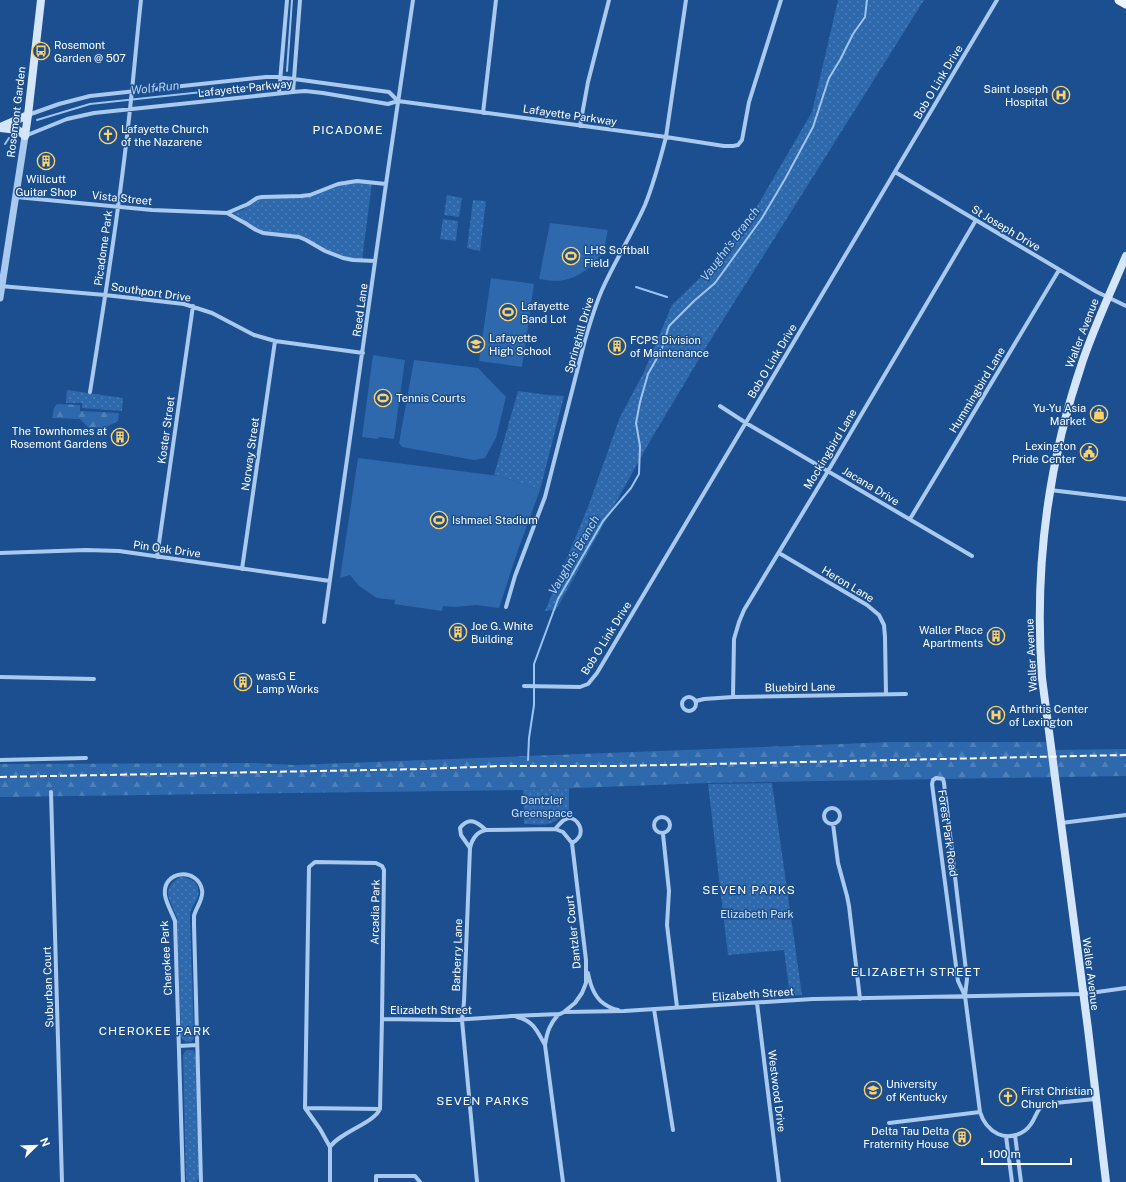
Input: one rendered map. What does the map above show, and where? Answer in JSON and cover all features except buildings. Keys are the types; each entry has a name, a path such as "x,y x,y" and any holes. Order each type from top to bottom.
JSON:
{"main road":[{"name":"Rosemont Garden","path":"25,136 41,0"},
{"path":"1119,0 1126,4"},
{"path":"0,127 28,115"},
{"path":"0,127 18,130 25,136"},
{"name":"Waller Avenue","path":"1106,1182 1042,680 1040,596 1046,516 1060,438 1070,400 1086,352 1126,256"}],"street":[{"name":"Picadome Park","path":"90,392 118,206 131,107 141,0"},
{"path":"279,93 287,0"},
{"path":"293,92 300,0"},
{"name":"Reed Lane","path":"324,622 413,0"},
{"path":"483,112 496,0"},
{"path":"580,126 588,82 609,0"},
{"name":"Springhill Drive","path":"506,607 515,576 545,497 593,314 606,282 646,204 661,158 666,137 686,0"},
{"name":"Lafayette Parkway","path":"25,136 53,124 74,118 131,107 305,91 388,104 398,101 733,146 738,145 743,136 749,102 781,0"},
{"name":"Bob O Link Drive","path":"524,686 580,687 590,682 746,423 997,0"},
{"name":"Lafayette Parkway","path":"28,115 70,100 90,96 266,77 280,77 389,92 398,101"},
{"name":"Rosemont Garden","path":"0,298 25,136"},
{"name":"St Joseph Drive","path":"895,172 1059,270 1108,298 1126,306"},
{"path":"227,213 262,197 301,196 338,184 357,181 386,184"},
{"name":"Vista Street","path":"16,197 152,210 227,213"},
{"path":"227,213 263,233 299,237 325,251 343,258 375,261"},
{"name":"Mockingbird Lane","path":"733,697 733,646 735,633 744,610 976,220"},
{"name":"Hummingbird Lane","path":"910,519 1059,270"},
{"name":"Southport Drive","path":"1,286 173,302 192,306 212,313 254,335 275,341 363,353"},
{"name":"Koster Street","path":"157,556 192,306"},
{"name":"Norway Street","path":"242,569 275,341"},
{"name":"Jacana Drive","path":"720,406 746,423 972,556"},
{"path":"1050,490 1126,499"},
{"name":"Pin Oak Drive","path":"0,553 99,550 120,551 330,581"},
{"name":"Heron Lane","path":"779,553 867,605 879,615 885,630 886,694"},
{"path":"0,677 94,679"},
{"name":"Bluebird Lane","path":"696,702 704,699 733,697 906,694"},
{"path":"0,760 86,758"},
{"name":"Forest Park Road","path":"965,996 958,981 932,784 933,780 936,778 943,779 944,783 967,979 965,996 980,1112"},
{"name":"Suburban Court","path":"51,792 62,1182"},
{"path":"830,807 838,810 840,814 839,820 836,824 833,824 827,823 824,819 825,810 830,807"},
{"path":"1060,823 1126,815"},
{"path":"660,817 667,819 670,824 668,831 663,834 657,833 653,826 655,820 660,817"},
{"path":"470,848 472,840 481,831 486,830 555,829 563,832 572,843 579,838 581,833 577,822 572,818 563,820 555,829"},
{"path":"470,848 461,835 460,828 463,824 470,821 477,822 486,830"},
{"path":"833,824 838,863 849,906 860,999"},
{"path":"663,834 669,891 667,925 677,1007"},
{"name":"Dantzler Court","path":"564,1012 576,1002 582,993 586,982 586,960 572,843"},
{"name":"Barberry Lane","path":"470,848 462,1020 477,1182"},
{"name":"Arcadia Park","path":"305,1108 309,867 313,863 376,863 383,867 384,870 380,1109"},
{"name":"Cherokee Park","path":"183,1182 175,921 164,895 165,886 170,880 175,875 183,874 190,875 197,880 202,889 202,898 194,916 201,1182"},
{"path":"946,883 956,882"},
{"path":"586,960 592,987 598,997 606,1005 620,1011"},
{"name":"Elizabeth Street","path":"382,1019 462,1020 560,1014 564,1012 620,1011 813,999 1083,994 1126,988"},
{"name":"Westwood Drive","path":"757,1003 779,1182"},
{"path":"654,1009 673,1130"},
{"path":"560,1014 555,1018 548,1030 545,1045 563,1182"},
{"path":"512,1016 525,1019 533,1024 545,1045"},
{"path":"179,1046 197,1045"},
{"path":"889,1123 980,1112 982,1120 990,1129 1000,1135 1015,1136 1028,1128 1042,1106 1095,1099"},
{"path":"305,1108 380,1109"},
{"path":"305,1108 328,1141 330,1147 330,1182"},
{"path":"330,1147 338,1139 376,1114 380,1109"},
{"path":"1006,1136 1012,1182"},
{"path":"1015,1136 1021,1182"},
{"path":"376,1182 376,1176 415,1176 420,1182"}],"green space":[{"path":"838,0 924,0 708,344 650,441 556,610 545,611 588,507 620,417 643,374 672,305 713,265 752,215 812,112"},
{"path":"372,182 362,261 343,258 305,240 267,234 246,223 243,219 233,213 243,210 248,204 262,199 301,196 343,183"},
{"path":"447,195 462,198 459,217 444,215"},
{"path":"473,200 486,201 480,251 467,248"},
{"path":"443,219 458,221 456,241 440,239"},
{"name":"LHS Softball Field","path":"550,223 608,230 605,246 601,254 587,269 570,279 551,281 539,279"},
{"name":"Lafayette Band Lot","path":"491,278 534,284 522,367 479,361"},
{"name":"Tennis Courts","path":"373,355 405,360 394,439 362,437"},
{"path":"414,360 478,368 506,397 496,438 485,458 474,460 402,447 399,443"},
{"path":"67,390 123,398 122,411 82,408 82,403 66,403"},
{"path":"518,391 564,396 540,490 494,475"},
{"path":"57,404 80,405 80,411 119,413 118,421 103,430 96,427 89,428 80,419 52,418 54,408"},
{"name":"Ishmael Stadium","path":"358,458 499,476 540,490 499,608 476,605 454,607 443,606 442,611 394,604 395,600 377,598 359,586 350,575 340,578"},
{"path":"891,742 1050,742 1051,750 1126,749 1126,776 708,783 523,790 0,797 0,764 254,763 295,765"},
{"name":"Elizabeth Park","path":"772,783 802,995 790,996 784,950 728,955 708,784"},
{"name":"Dantzler Greenspace","path":"569,788 569,814 548,824 524,824 523,790"},
{"path":"180,877 188,878 194,882 197,885 199,892 190,916 194,1035 194,1039 191,1042 184,1041 181,1036 177,918 168,896 170,887"},
{"path":"746,880 749,899 739,901 736,881"},
{"path":"193,1050 196,1056 199,1177 196,1182 188,1182 186,1180 183,1056 185,1051"}],"waterway":[{"name":"Wolf Run","path":"287,71 292,0"},
{"name":"Vaughn's Branch","path":"528,760 529,738 534,705 534,664 558,599 603,521 631,488 639,474 640,446 636,423 640,402 648,374 661,351 669,326 715,283 762,218 813,127 829,78 853,34 865,17 867,0"},
{"name":"Wolf Run","path":"37,120 90,104 277,84"},
{"name":"Wolf Run","path":"5,144 9,138"},
{"path":"636,287 667,297"}],"railway":[{"path":"0,777 424,769 500,766 618,766 1126,755"}],"place":[{"name":"Rosemont Garden @ 507","path":"41,51"},
{"name":"Saint Joseph Hospital","path":"1061,95"},
{"name":"Lafayette Church of the Nazarene","path":"108,135"},
{"name":"Willcutt Guitar Shop","path":"46,161"},
{"name":"LHS Softball Field","path":"571,256"},
{"name":"Lafayette Band Lot","path":"508,312"},
{"name":"Lafayette High School","path":"476,344"},
{"name":"FCPS Division of Maintenance","path":"617,346"},
{"name":"Tennis Courts","path":"383,398"},
{"name":"Yu-Yu Asia Market","path":"1099,414"},
{"name":"The Townhomes at Rosemont Gardens","path":"120,437"},
{"name":"Lexington Pride Center","path":"1089,452"},
{"name":"Ishmael Stadium","path":"439,520"},
{"name":"Joe G. White Building","path":"458,632"},
{"name":"Waller Place Apartments","path":"996,636"},
{"name":"was:G E Lamp Works","path":"243,682"},
{"name":"Arthritis Center of Lexington","path":"996,715"},
{"name":"University of Kentucky","path":"873,1090"},
{"name":"First Christian Church","path":"1008,1097"},
{"name":"Delta Tau Delta Fraternity House","path":"962,1137"}],"district":[{"name":"PICADOME","path":"348,130"},
{"name":"SEVEN PARKS","path":"749,890"},
{"name":"ELIZABETH STREET","path":"916,972"},
{"name":"CHEROKEE PARK","path":"155,1031"},
{"name":"SEVEN PARKS","path":"483,1101"}]}
